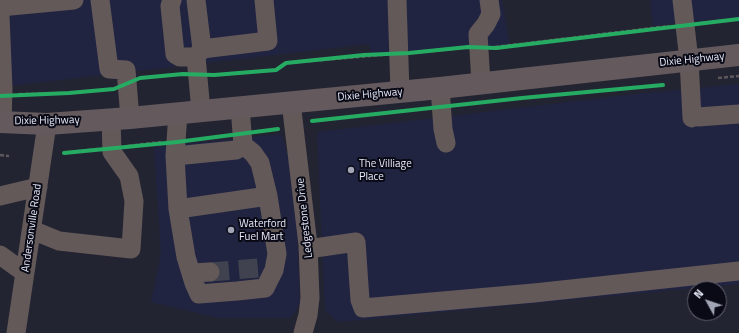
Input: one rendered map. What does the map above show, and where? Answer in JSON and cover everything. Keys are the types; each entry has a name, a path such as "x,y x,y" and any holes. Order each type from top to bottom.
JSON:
{"main road":[{"name":"Dixie Highway","path":"1,122 47,124 178,113 440,88 739,54"}],"street":[{"path":"0,7 74,0"},
{"path":"32,230 59,241 131,249 134,201 129,176 112,152 127,84 126,70 109,69 100,0"},
{"path":"172,0 170,6 175,54 180,57 198,60 268,41 264,0"},
{"path":"196,0 201,110"},
{"path":"397,0 400,92"},
{"path":"482,83 478,34 486,24 491,14 489,0"},
{"path":"682,0 695,118 739,114"},
{"path":"0,15 3,89 1,122"},
{"path":"440,88 443,129 446,143"},
{"name":"Ledgestone Drive","path":"291,102 308,249 310,298 308,315 303,333"},
{"path":"178,113 175,156 178,209 186,257 201,273 194,282 199,294 230,292 265,288 266,268 277,254 268,196 260,163 253,153 243,145 240,107"},
{"name":"Andersonville Road","path":"16,333 47,124"},
{"path":"175,156 236,150 243,145"},
{"path":"0,196 38,187"},
{"path":"178,209 268,196"},
{"path":"308,249 356,242 360,300 363,308 534,293 739,271"},
{"path":"0,255 25,273"}],"path":[{"path":"13,94 68,93 114,89 140,78 183,74 198,60 214,75 276,70 286,62 478,47 496,48 739,19"},
{"path":"718,78 739,76"},
{"path":"0,155 9,156"}],"shaded area":[{"path":"0,0 502,0 510,45 468,45 410,51 371,53 369,44 0,87"},
{"path":"650,0 739,0 739,17 653,26"},
{"path":"739,84 739,284 727,285 727,281 687,281 687,289 338,322 325,311 317,132 635,94"},
{"path":"281,134 295,176 300,303 291,318 218,318 151,302 161,254 154,147"}],"tunnel":[{"path":"210,272 258,268"}],"cycle path":[{"path":"0,96 69,93 114,89 140,78 183,74 214,75 276,70 286,63 468,47 496,48 739,19"},
{"path":"312,121 522,98 663,85"},
{"path":"64,153 177,142 278,129"}],"place":[{"name":"The Villiage Place","path":"351,170"},
{"name":"Waterford Fuel Mart","path":"231,230"}]}
